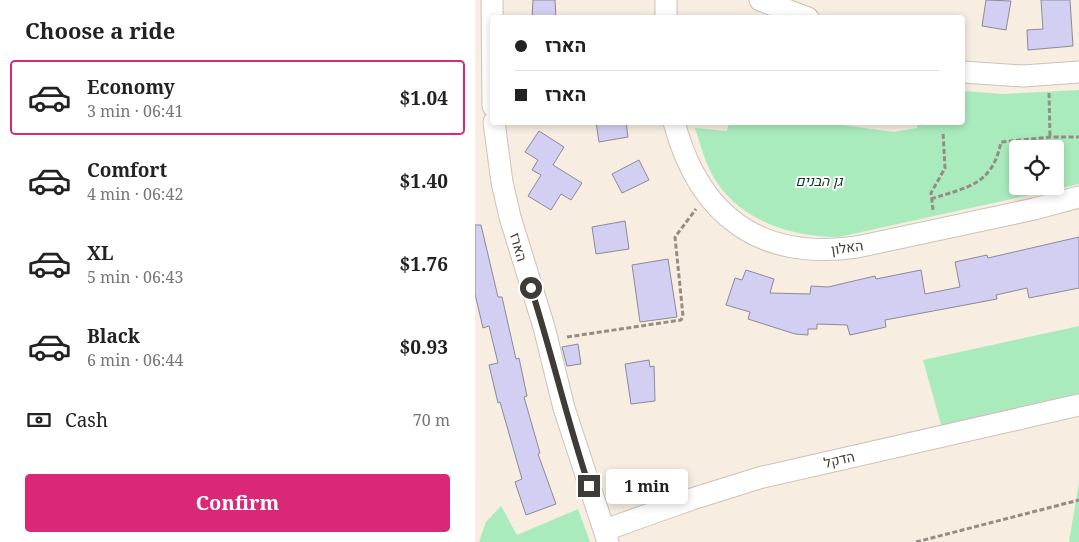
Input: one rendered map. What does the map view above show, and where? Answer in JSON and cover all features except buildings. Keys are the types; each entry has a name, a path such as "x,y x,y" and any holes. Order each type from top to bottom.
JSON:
{"street":[{"path":"475,7 492,0 492,15"},
{"path":"666,0 666,15"},
{"path":"760,0 800,15"},
{"path":"965,72 994,75 1079,72"},
{"name":"הארז","path":"494,125 506,200 547,340 564,408 606,536"},
{"name":"האלון","path":"675,125 681,148 693,174 707,195 728,216 750,232 774,243 801,250 838,250 939,230 1079,197"},
{"name":"הדקל","path":"606,536 692,498 759,478 1079,405"}],"path":[{"path":"1049,74 1050,137"},
{"path":"939,230 931,193 945,168 943,132"},
{"path":"931,199 978,184 999,152 1001,142 1050,137 1079,137"},
{"path":"547,340 681,320 683,316 675,237 707,195"},
{"path":"916,542 1079,500"}],"green space":[{"name":"גן הבנים","path":"1079,90 1079,184 1064,187 1064,140 1009,140 1009,195 1029,195 839,237 805,234 788,231 757,218 742,209 729,197 710,171 695,128 727,131 728,125 842,125 894,132 917,128 918,125 965,125 965,91 1003,94"},
{"path":"1079,326 1079,395 942,428 923,360"},
{"path":"1079,482 1079,542 1069,542"},
{"path":"501,506 517,535 578,509 590,542 479,542 486,522"}],"route":[{"path":"531,288 544,327 564,408 589,486"}]}
